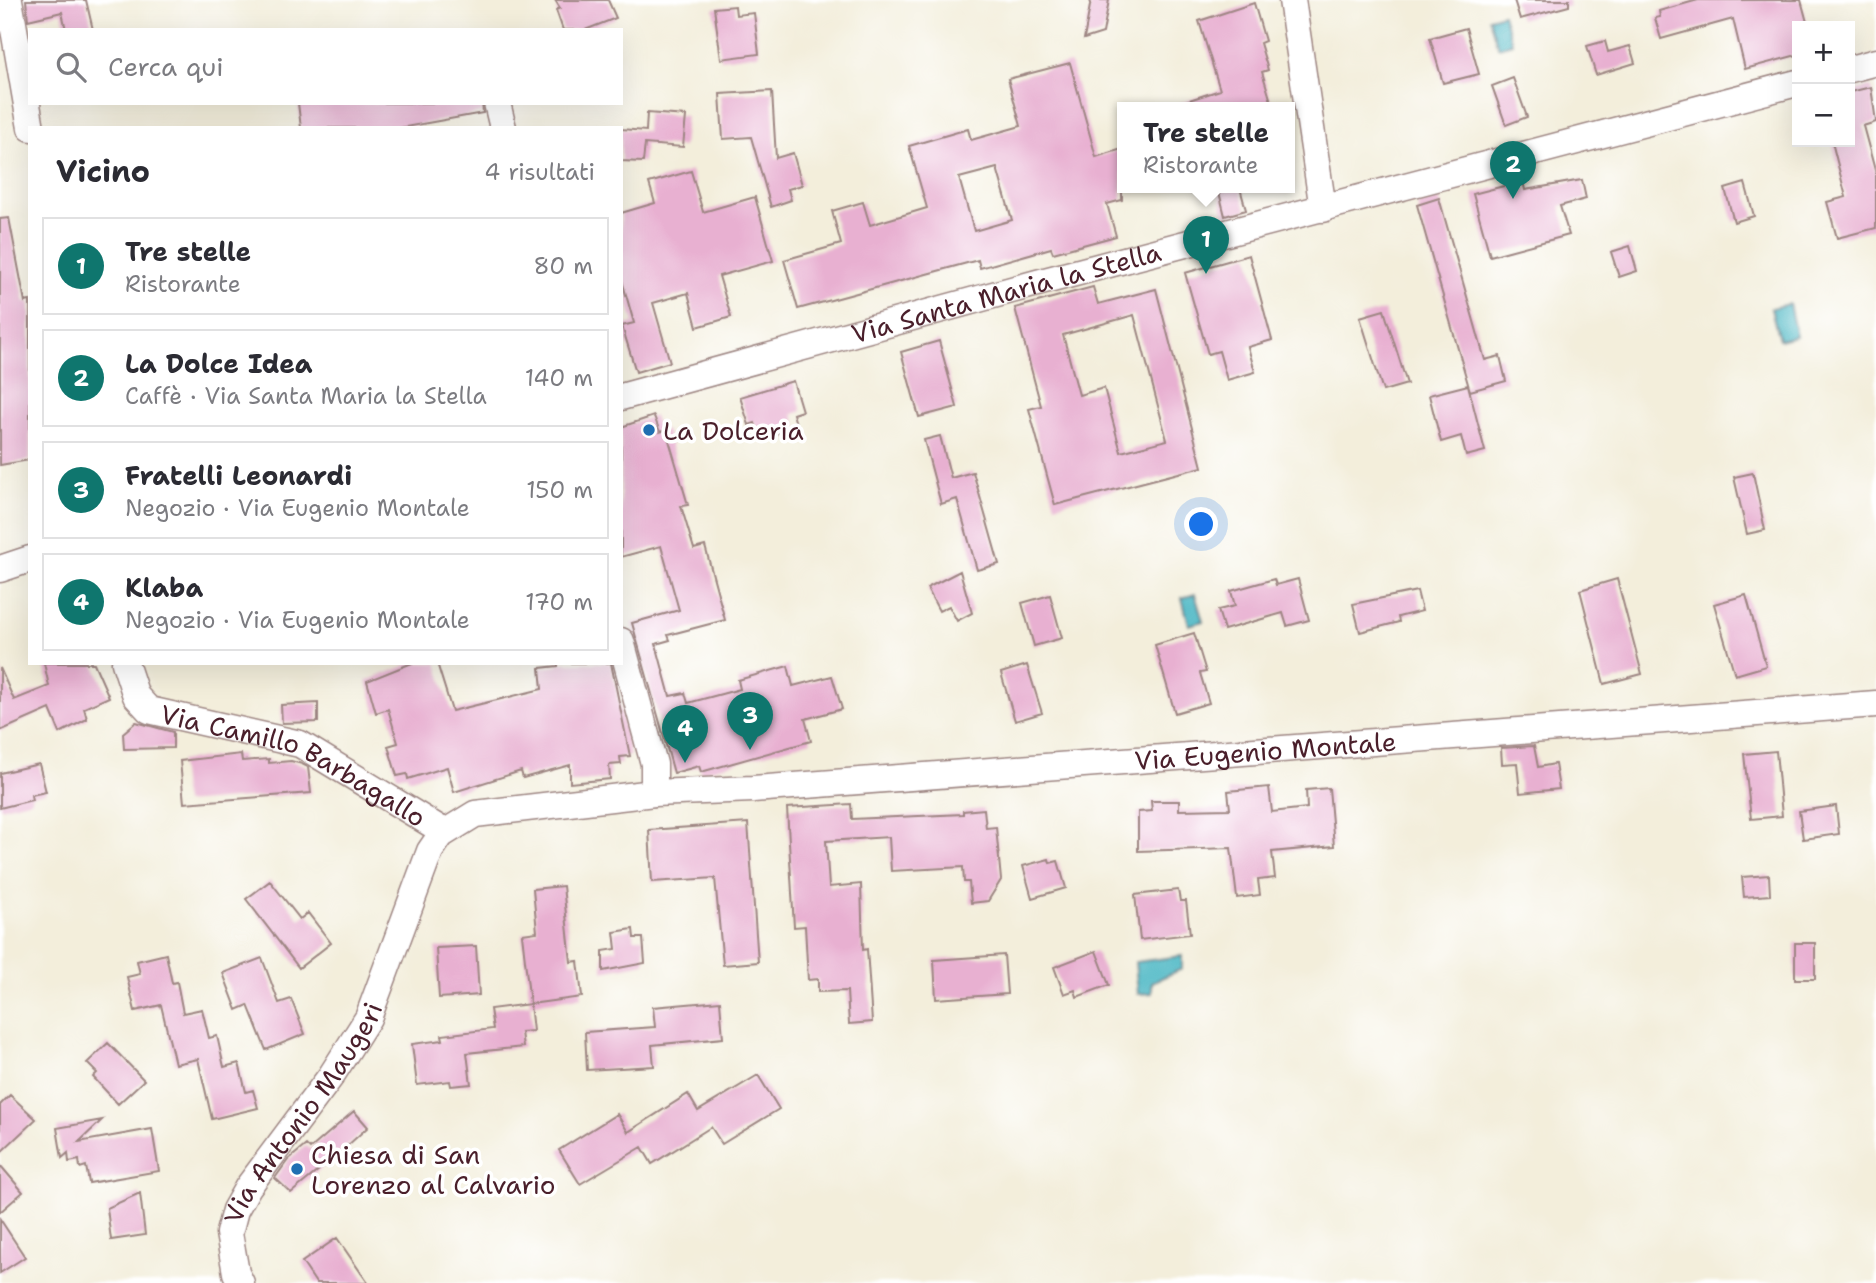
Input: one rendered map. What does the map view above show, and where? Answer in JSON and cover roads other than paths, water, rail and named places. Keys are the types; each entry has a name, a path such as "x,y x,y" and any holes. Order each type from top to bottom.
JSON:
{"street":[{"path":"9,0 31,126"},
{"path":"1292,0 1323,209"},
{"path":"1855,68 1876,62"},
{"name":"Via Santa Maria la Stella","path":"623,396 1793,84"},
{"path":"497,105 503,126"},
{"path":"0,569 28,560"},
{"path":"433,828 451,806 469,803 541,804 654,793 654,764 623,648"},
{"name":"Via Camillo Barbagallo","path":"126,665 136,696 149,710 300,744 433,828"},
{"name":"Via Eugenio Montale","path":"654,793 753,789 1876,704"},
{"name":"Via Antonio Maugeri","path":"242,1283 236,1273 229,1233 235,1210 248,1187 331,1076 368,1018 396,943 414,843 433,828"}],"water":[{"path":"1503,14 1512,43 1498,47 1489,18"},
{"path":"1789,304 1796,336 1779,340 1771,308"},
{"path":"1195,594 1203,621 1189,625 1182,598"},
{"path":"1182,956 1182,969 1152,982 1152,993 1138,994 1135,962"}],"place":[{"name":"La Dolce Idea","path":"1513,199"},
{"name":"Tre stelle","path":"1206,274"},
{"name":"La Dolceria","path":"649,430"},
{"name":"Fratelli Leonardi","path":"750,750"},
{"name":"Klaba","path":"685,763"},
{"name":"Chiesa di San Lorenzo al Calvario","path":"297,1169"}]}
